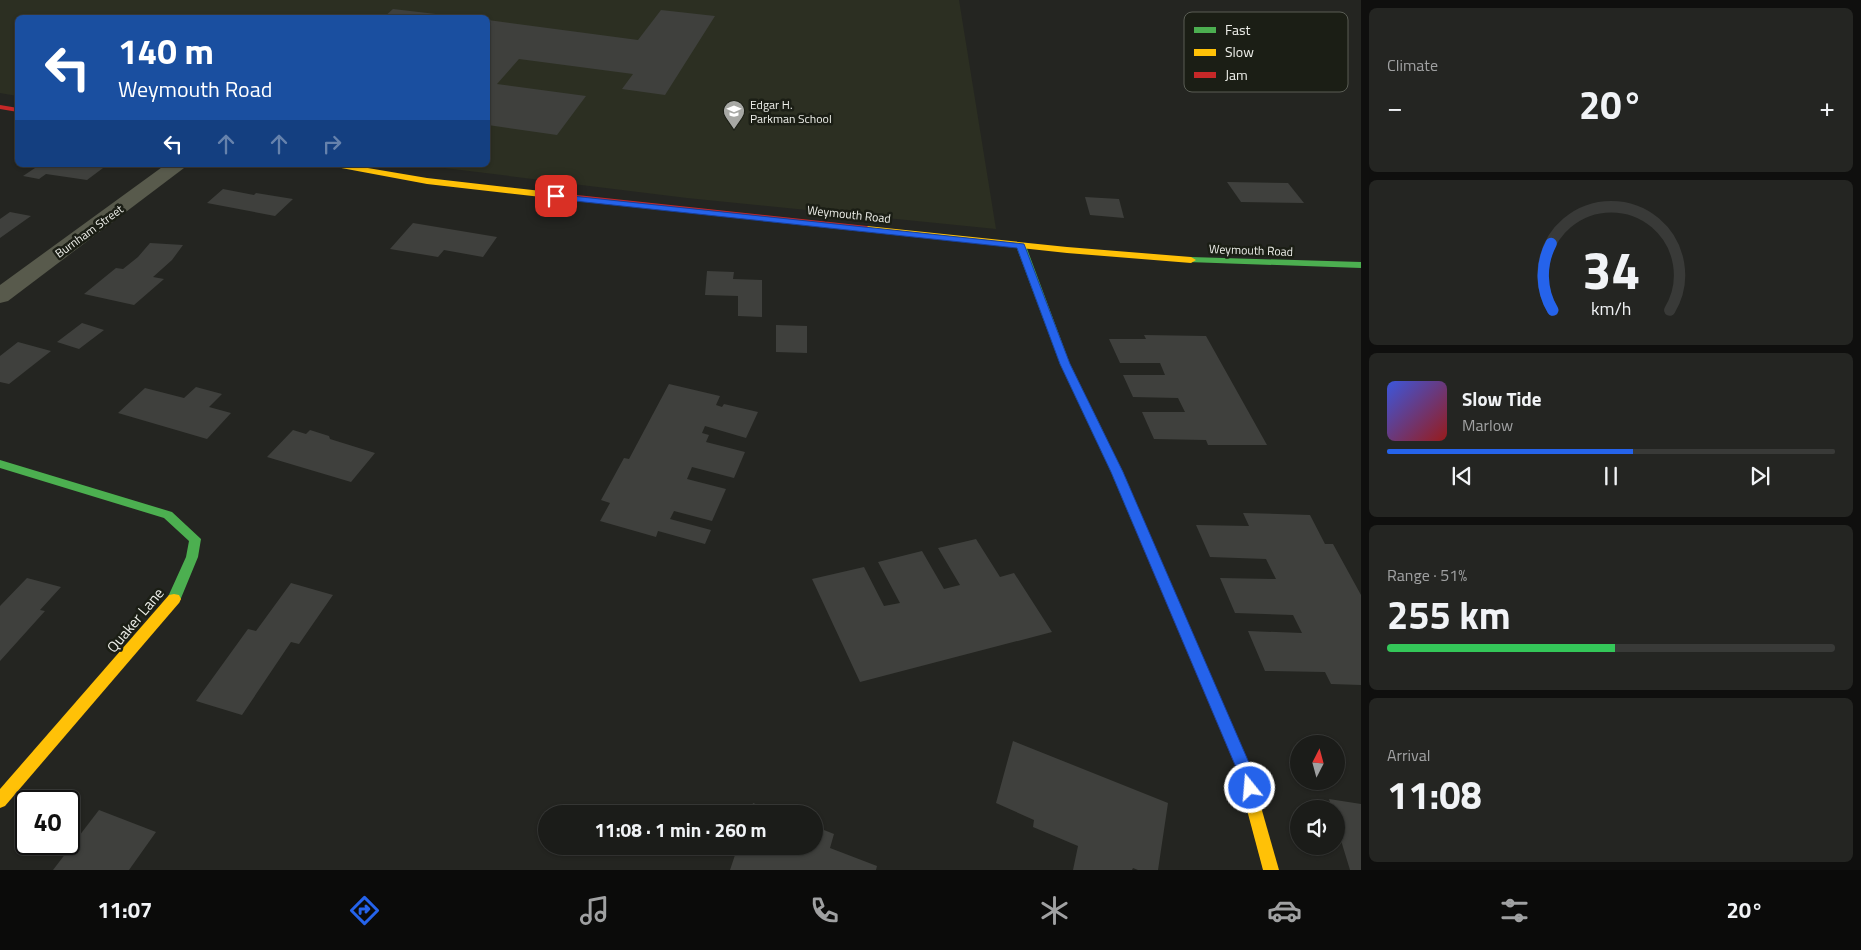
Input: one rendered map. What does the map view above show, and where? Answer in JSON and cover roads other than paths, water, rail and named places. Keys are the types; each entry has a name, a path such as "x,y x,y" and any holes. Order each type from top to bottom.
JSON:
{"street":[{"path":"0,106 15,109"},
{"name":"Burnham Street","path":"0,296 175,167"},
{"name":"Weymouth Road","path":"347,167 427,181 1021,246 1184,261 1287,266 1361,265"},
{"path":"1021,246 1065,364 1117,472 1245,772 1271,870"},
{"name":"Quaker Lane","path":"0,464 168,515 195,539 192,557 173,601 0,801"}],"place":[{"name":"Edgar H. Parkman School","path":"734,130"}]}
